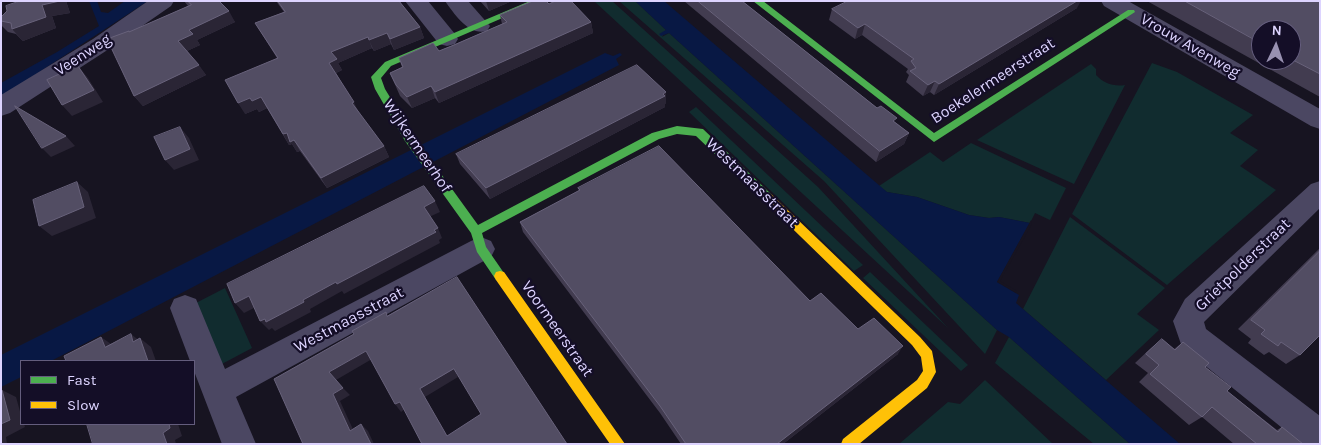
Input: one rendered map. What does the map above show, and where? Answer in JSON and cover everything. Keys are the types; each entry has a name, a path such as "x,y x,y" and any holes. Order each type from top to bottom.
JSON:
{"street":[{"name":"Veenweg","path":"1,107 163,1"},
{"path":"416,1 448,39"},
{"path":"456,1 479,26"},
{"name":"Wijkermeerhof","path":"478,240 440,180 409,138 380,89 376,76 388,64 538,1"},
{"name":"Boekelermeerstraat","path":"757,1 934,138 1121,6"},
{"name":"Vrouw Avenweg","path":"1121,6 1320,120"},
{"name":"Westmaasstraat","path":"217,390 656,136 673,129 687,129 699,132 916,341 927,355 930,372 922,384 848,444"},
{"name":"Grietpolderstraat","path":"1320,191 1196,308 1188,321 1193,337 1320,437"},
{"name":"Voormeerstraat","path":"478,240 618,444"},
{"path":"185,308 239,444"}],"green space":[{"path":"594,1 612,1 818,187 948,328"},
{"path":"619,1 635,1 666,30 662,37 669,33 997,330 985,354 824,181"},
{"path":"1152,63 1177,72 1253,115 1230,133 1258,150 1240,166 1276,190 1167,285 1072,214"},
{"path":"1091,64 1096,69 1096,75 1102,80 1113,85 1125,85 1074,184 977,140"},
{"path":"696,107 863,265 854,271 689,112"},
{"path":"971,143 1066,188 1050,220 1035,213 1030,223 999,217 989,218 969,215 917,197 887,192 879,186 930,152 943,162"},
{"path":"1070,217 1165,288 1137,314 1159,330 1106,380 1023,309"},
{"path":"870,272 968,365 961,371 863,278"},
{"path":"225,288 252,348 220,365 194,304"},
{"path":"1009,337 1130,444 1094,444 995,363"},
{"path":"985,380 1053,444 899,444 948,402 960,404"}],"water":[{"path":"89,1 97,1 101,12 108,13 125,1 148,1 1,97 1,83 99,26"},
{"path":"635,1 664,1 887,192 917,197 969,215 989,218 999,217 1030,223 997,282 1019,295 1016,303 1180,444 1130,444 1009,337 997,330 669,33 661,36 659,34 666,30"},
{"path":"605,53 613,56 620,53 622,55 616,59 619,65 53,360 20,360 20,378 1,387 1,355"}],"pier":[{"path":"1031,220 1032,224 1000,281 1017,291 1016,293 997,282"}],"building":[{"path":"20,1 60,1 42,5 46,17 12,29 11,23 1,21 1,17 7,11 6,6"},
{"path":"188,1 219,1 229,11 189,30 193,34 178,41 199,65 134,96 107,39 129,32 191,5"},
{"path":"278,1 399,1 420,27 390,39 387,33 369,40 368,37 331,52 337,59 329,63 354,102 352,103 384,146 321,178 294,140 290,142 287,133 283,134 261,97 252,101 250,98 238,103 225,80 278,58 255,23 285,12"},
{"path":"533,1 546,1 549,4 555,1 571,1 591,22 435,92 431,86 407,97 396,85 390,73 403,67 399,58 433,43 439,51 454,45 507,22 500,15"},
{"path":"698,1 742,1 877,108 881,106 897,118 893,121 909,133 880,151"},
{"path":"848,1 1077,1 939,84 935,81 928,85 910,71 916,68 911,61 914,59 865,24 858,28 832,9"},
{"path":"1185,1 1320,1 1320,74 1301,64 1301,20 1251,20 1251,37"},
{"path":"637,65 666,92 663,94 665,96 486,188 456,154"},
{"path":"78,66 94,90 62,105 47,80"},
{"path":"15,106 66,136 42,148"},
{"path":"180,127 190,149 165,160 154,137"},
{"path":"659,146 810,301 821,293 858,329 874,318 903,346 777,444 686,444 660,406 520,222 580,190 578,188"},
{"path":"77,182 84,207 39,226 33,200"},
{"path":"424,186 435,201 424,207 438,228 434,230 436,232 337,284 336,282 266,322 265,319 260,321 249,296 235,303 227,284"},
{"path":"1320,251 1320,335 1300,355 1281,342 1278,346 1261,334 1265,330 1251,320"},
{"path":"457,277 567,444 422,444 400,402 395,404 366,351 329,372 343,388 333,394 350,431 361,424 371,444 303,444 274,379 354,334 352,331 386,312 387,316","holes":["454,369 481,414 447,436 420,389"]},
{"path":"131,334 133,342 140,338 148,360 66,360 64,356 101,337 105,347"},
{"path":"1162,339 1175,350 1183,342 1209,363 1205,367 1231,387 1227,391 1278,432 1282,427 1303,444 1257,444 1212,407 1202,417 1150,374 1159,365 1146,354"},
{"path":"1,390 10,420 1,424"},
{"path":"87,425 169,425 170,428 163,433 167,444 93,444"}],"traffic: fast":[{"path":"500,276 481,249 476,231 409,138 380,89 376,77 388,64 538,1"},
{"path":"757,1 934,138 1131,12"},
{"path":"476,231 656,136 677,130 699,132 767,197"}],"traffic: slow":[{"path":"767,197 916,341 927,355 930,372 922,384 848,444"},
{"path":"500,276 618,444"}]}
